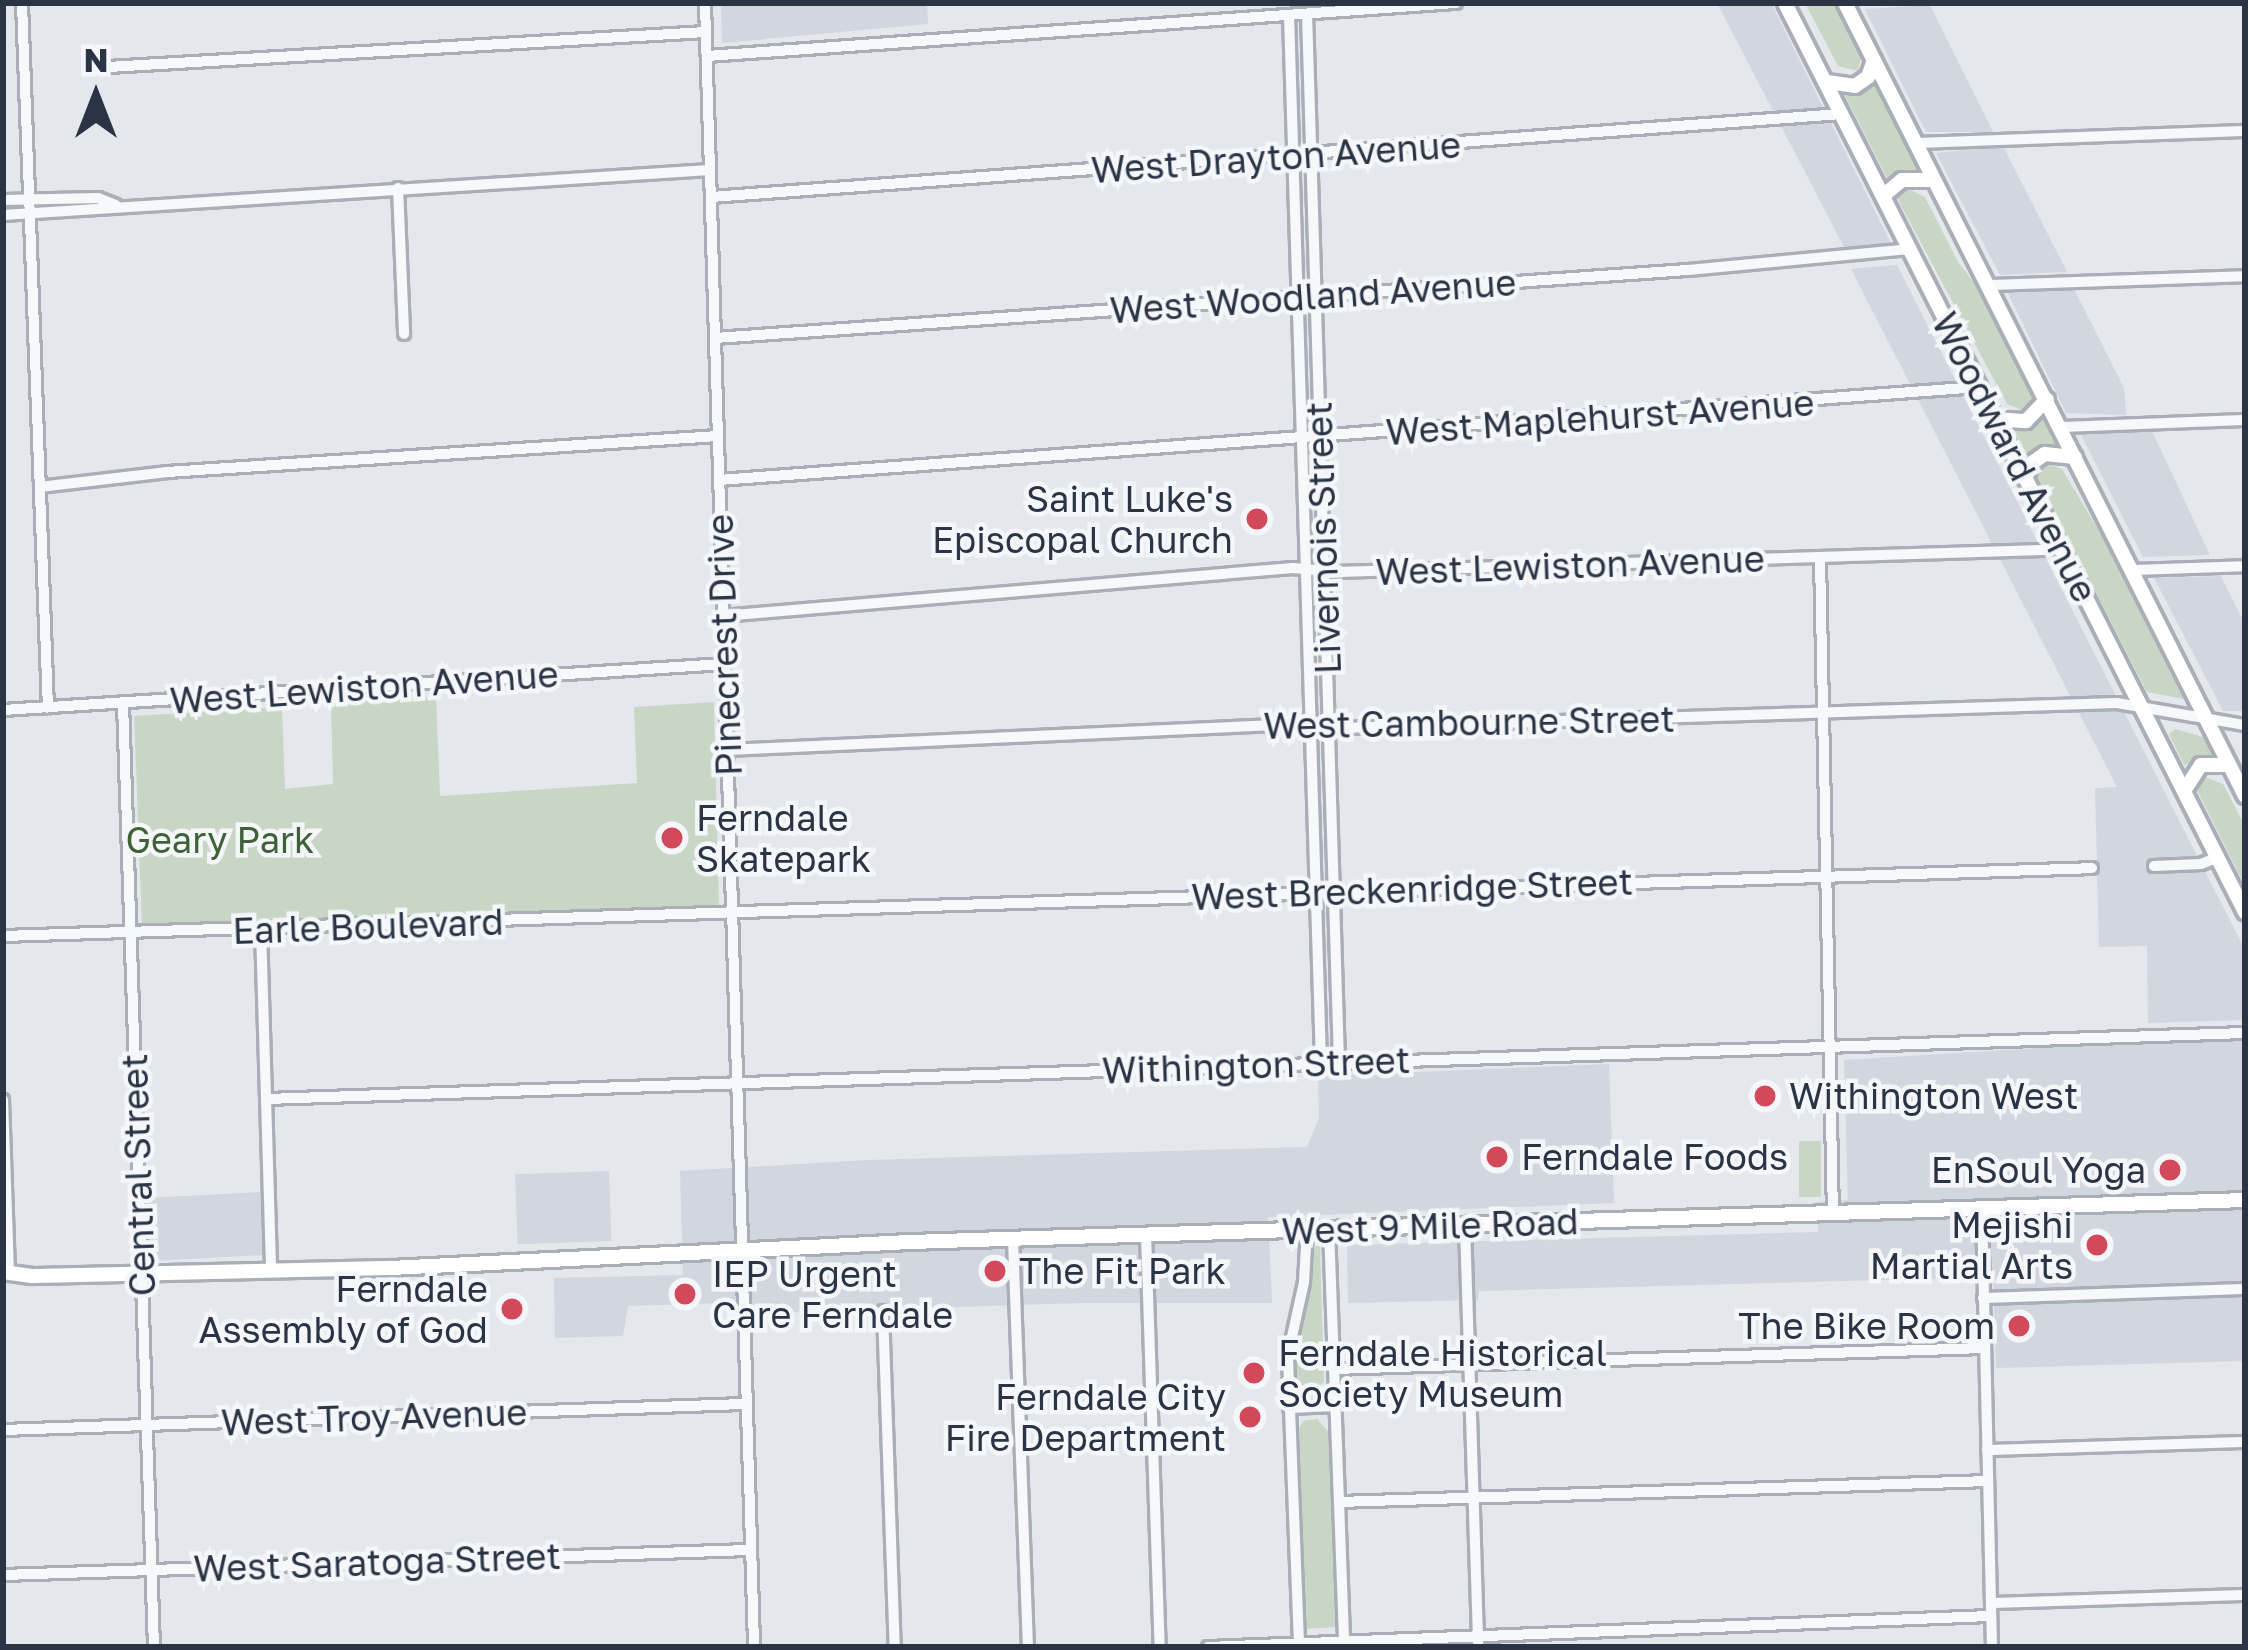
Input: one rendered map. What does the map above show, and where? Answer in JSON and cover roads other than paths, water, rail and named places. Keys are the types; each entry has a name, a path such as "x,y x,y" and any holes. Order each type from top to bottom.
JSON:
{"main road":[{"name":"Woodward Avenue","path":"1786,3 2245,912"},
{"name":"Woodward Avenue","path":"1845,3 2245,796"},
{"path":"1827,82 1856,86 1868,77 1874,60"},
{"path":"1883,196 1901,180 1932,179"},
{"path":"1995,419 2026,421 2047,399"},
{"path":"2025,478 2045,454 2075,457"},
{"path":"2183,791 2201,765 2216,761 2229,765"},
{"name":"West 9 Mile Road","path":"6,1272 37,1267 51,1271 347,1265 370,1269 400,1263 1146,1234 2245,1200"}],"street":[{"path":"22,3 48,708"},
{"name":"Pinecrest Drive","path":"705,3 754,1647"},
{"path":"707,56 1456,3"},
{"name":"Livernois Street","path":"1307,14 1339,1062"},
{"name":"Livernois Street","path":"1289,15 1321,1063"},
{"path":"108,67 706,32"},
{"name":"West Drayton Avenue","path":"711,197 1841,114"},
{"path":"1916,142 2245,131"},
{"path":"3,215 710,170"},
{"path":"398,188 404,334"},
{"path":"3,200 98,198 116,205"},
{"name":"West Woodland Avenue","path":"715,338 1910,249"},
{"path":"1989,285 2245,276"},
{"name":"West Maplehurst Avenue","path":"719,480 1979,387"},
{"path":"2061,427 2245,420"},
{"path":"40,487 166,472 718,436"},
{"name":"West Lewiston Avenue","path":"722,616 1307,570 2043,550 2059,544"},
{"path":"1820,557 1833,1214"},
{"path":"2132,570 2245,566"},
{"name":"West Lewiston Avenue","path":"3,710 724,664"},
{"name":"Central Street","path":"123,704 154,1647"},
{"name":"West Cambourne Street","path":"727,750 1311,725 2140,705 2210,722 2245,724"},
{"path":"2154,866 2201,864 2218,857"},
{"name":"West Breckenridge Street","path":"732,914 2092,868"},
{"name":"Earle Boulevard","path":"3,936 732,914"},
{"path":"261,929 271,1268"},
{"name":"Withington Street","path":"266,1099 2245,1033"},
{"path":"3,1100 6,1272"},
{"path":"1982,1208 1992,1647"},
{"path":"1465,1225 1478,1640"},
{"path":"1329,1229 1344,1642"},
{"path":"1299,1644 1289,1334 1304,1282 1306,1230"},
{"path":"1146,1234 1160,1647"},
{"path":"1013,1239 1028,1647"},
{"path":"1983,1298 2245,1289"},
{"path":"883,1311 895,1647"},
{"path":"1334,1369 1984,1348"},
{"name":"West Troy Avenue","path":"3,1430 745,1404"},
{"path":"1289,1408 1336,1406"},
{"path":"1987,1450 2245,1442"},
{"path":"1339,1502 1988,1481"},
{"name":"West Saratoga Street","path":"3,1575 751,1550"},
{"path":"1208,1647 1478,1640 2245,1595"}],"place":[{"name":"Saint Luke's Episcopal Church","path":"1257,519"},
{"name":"Ferndale Skatepark","path":"672,838"},
{"name":"Withington West","path":"1765,1096"},
{"name":"Ferndale Foods","path":"1497,1157"},
{"name":"EnSoul Yoga","path":"2170,1170"},
{"name":"Mejishi Martial Arts","path":"2097,1245"},
{"name":"The Fit Park","path":"995,1271"},
{"name":"IEP Urgent Care Ferndale","path":"685,1294"},
{"name":"Ferndale Assembly of God","path":"512,1309"},
{"name":"The Bike Room","path":"2019,1326"},
{"name":"Ferndale Historical Society Museum","path":"1254,1373"},
{"name":"Ferndale City Fire Department","path":"1250,1417"}],"park label":[{"name":"Geary Park","path":"220,840"}]}
